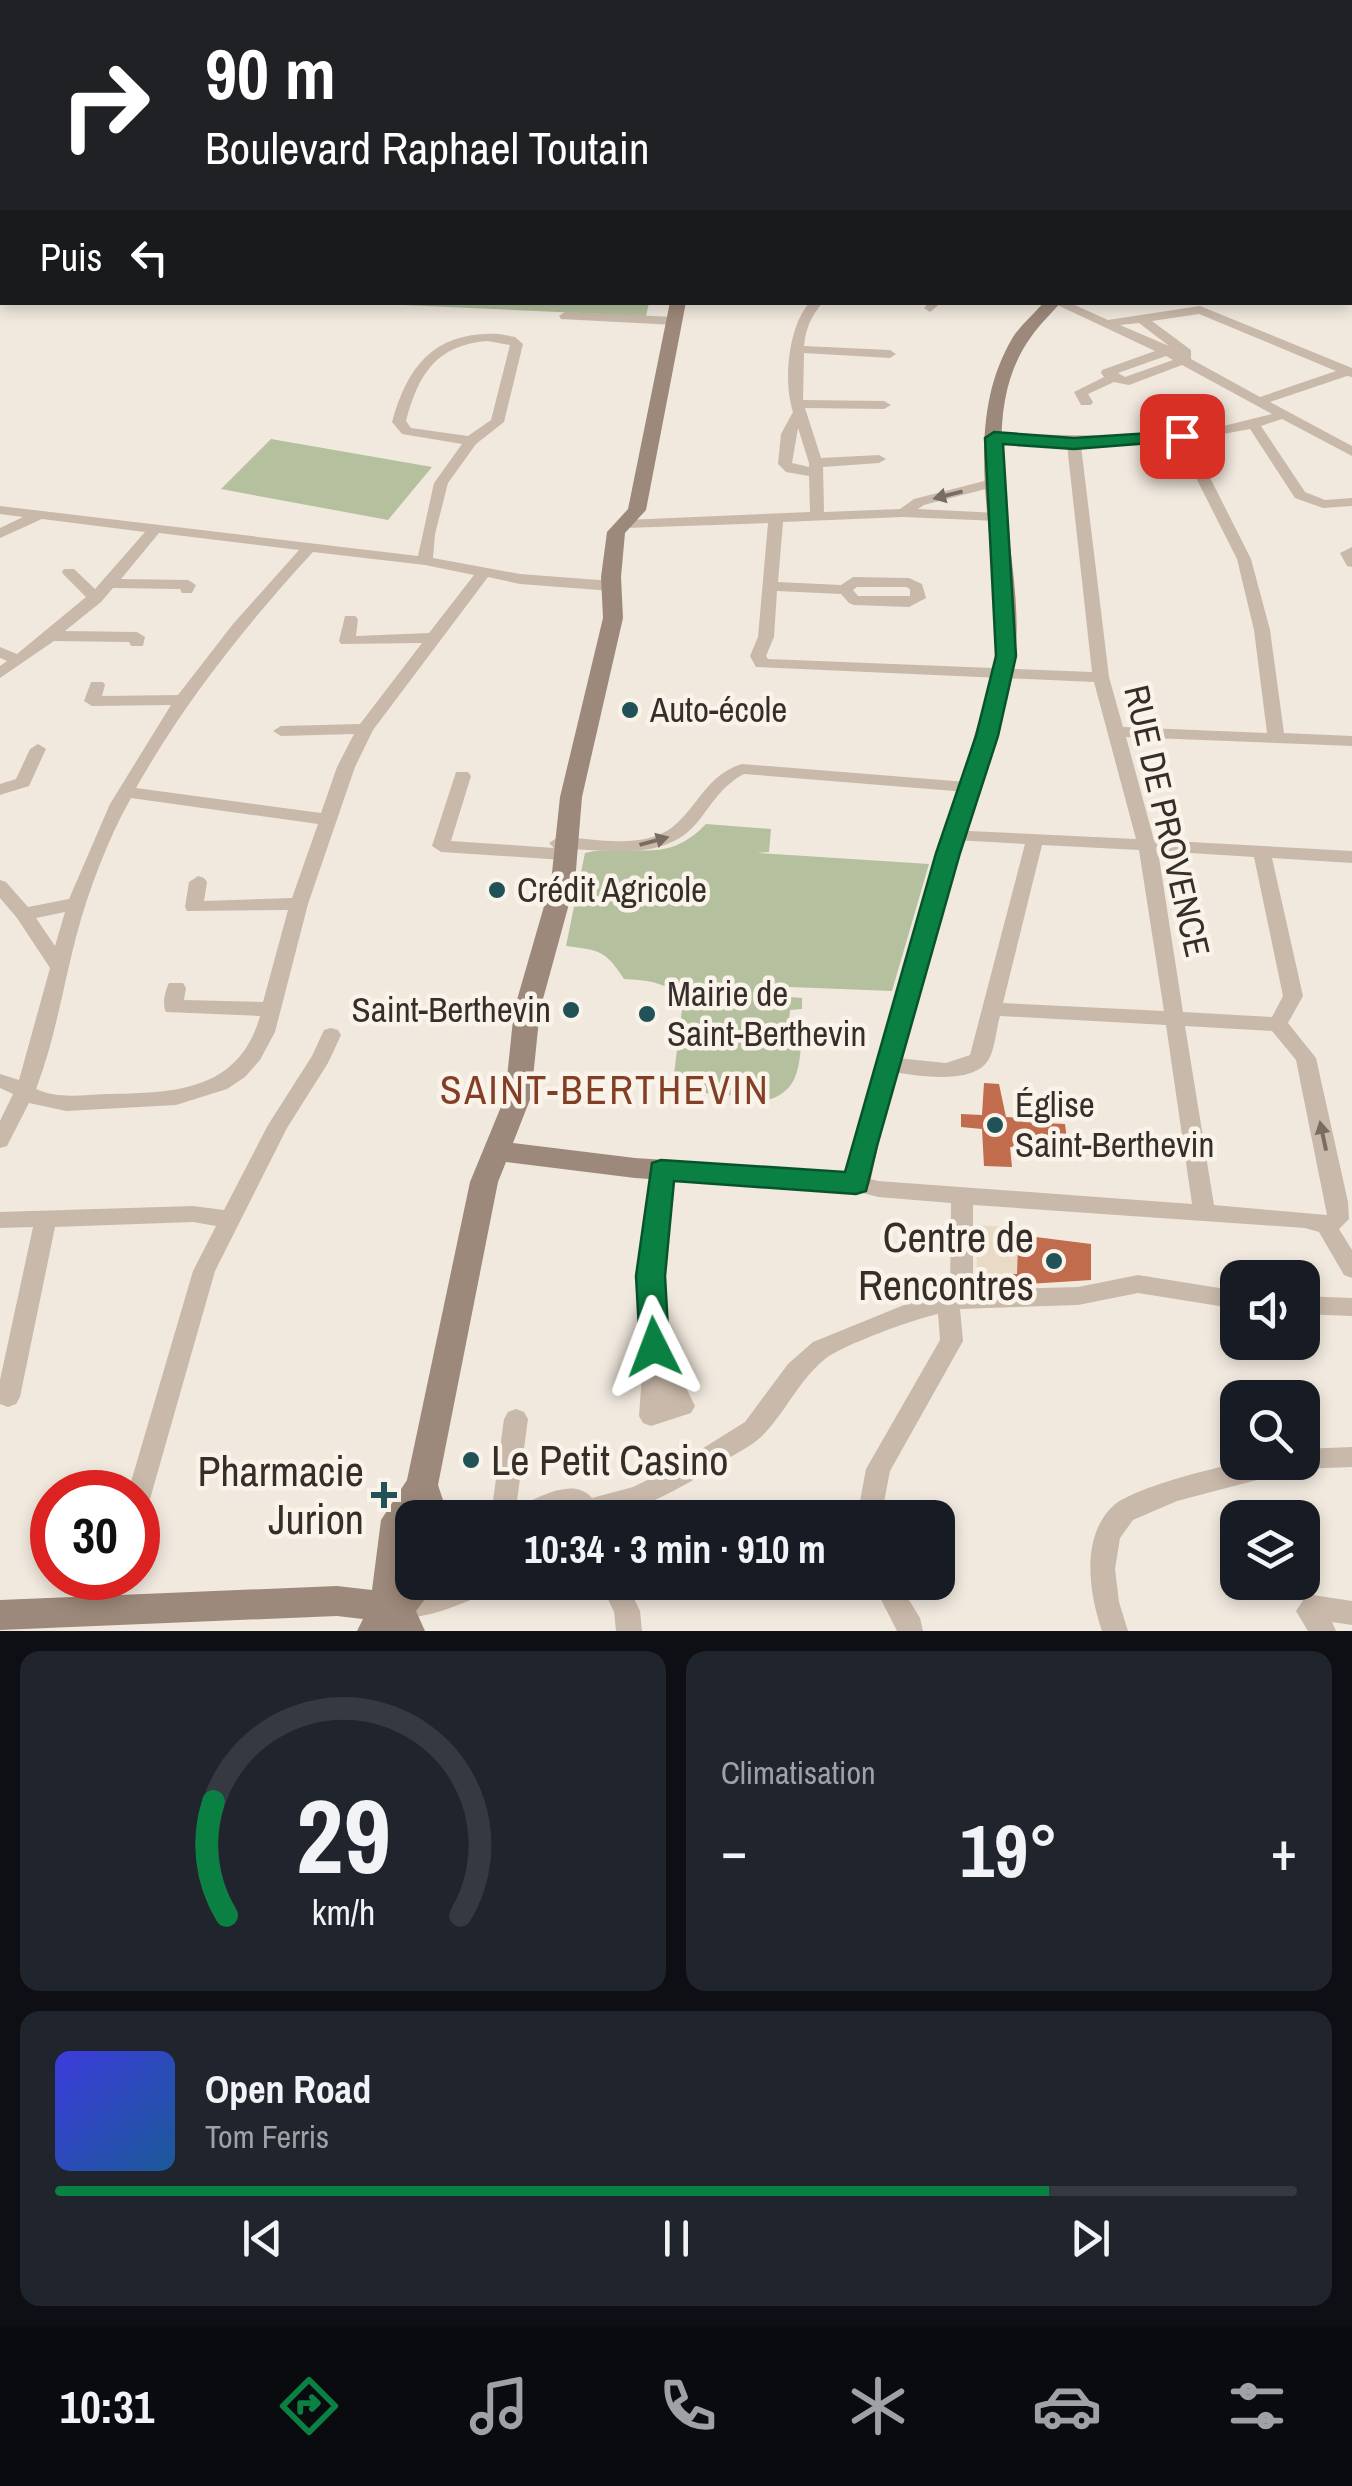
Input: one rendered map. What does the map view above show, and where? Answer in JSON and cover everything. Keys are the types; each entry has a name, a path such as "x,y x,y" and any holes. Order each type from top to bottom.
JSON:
{"street":[{"path":"856,1183 887,1064 967,787 987,736 1002,674 1008,629 993,401 1006,359 1052,305"},
{"path":"1062,305 1176,353 1352,452"},
{"path":"803,309 797,348 797,410 817,468 817,516"},
{"path":"1110,324 1200,310 1350,372"},
{"path":"393,1623 387,1586 397,1520 422,1485 484,1182 518,1097 527,1010 558,900 559,797 603,595 622,578 626,524 637,510 674,312 565,316"},
{"path":"1141,318 1176,353"},
{"path":"426,561 428,534 441,484 472,441 497,422 517,344 510,339 474,336 439,347 417,374 403,404 400,422 407,431 472,441"},
{"path":"797,348 890,354"},
{"path":"1086,402 1081,392 1114,377 1107,373 1176,353"},
{"path":"1261,401 1350,372"},
{"path":"797,410 884,405"},
{"path":"797,410 788,434 785,464 792,470 878,459"},
{"path":"994,438 1074,444 1182,436 1254,425 1286,414"},
{"path":"1254,425 1300,495 1324,504 1352,502"},
{"path":"1182,436 1244,559 1262,630 1276,737"},
{"name":"RUE DE PROVENCE","path":"1074,444 1101,677 1146,847 1204,1212"},
{"path":"903,513 920,502 996,482"},
{"path":"0,510 426,561 546,582 612,586"},
{"path":"626,524 903,513 998,517"},
{"path":"0,534 37,516"},
{"path":"776,518 766,637 758,656 762,664 1101,677"},
{"path":"0,673 54,636 96,598 156,527"},
{"path":"0,1140 24,1092 76,904 94,856 127,792 160,732 224,645 309,548"},
{"path":"1352,551 1347,553 1352,564"},
{"path":"69,572 96,598"},
{"path":"0,1081 44,1102 158,1100 211,1090 241,1070 258,1052 325,819 365,729 484,572"},
{"path":"112,583 188,585 186,590"},
{"path":"772,586 845,590"},
{"path":"350,619 347,640 433,638"},
{"path":"54,636 138,636 137,644"},
{"path":"0,652 19,660"},
{"path":"97,685 92,701 183,700"},
{"path":"281,731 365,729"},
{"path":"1118,732 1352,741"},
{"path":"0,790 23,782 38,749"},
{"path":"462,776 441,846 638,846 665,840 686,826 712,786 742,769 967,787"},
{"path":"127,792 325,819"},
{"path":"954,834 1352,857"},
{"path":"887,1064 942,1070 968,1067 979,1059 1035,840"},
{"path":"1262,852 1293,996 1278,1024"},
{"path":"198,882 194,907 299,904"},
{"path":"0,886 24,914 58,968"},
{"path":"24,914 76,904"},
{"path":"176,988 172,1007 271,1009"},
{"path":"994,1008 1278,1024 1306,1058 1310,1074 1337,1202 1338,1218 1326,1226"},
{"path":"147,1470 189,1312 229,1219 331,1034"},
{"path":"498,1151 661,1170 856,1183 878,1189 1305,1220 1326,1226 1352,1269"},
{"path":"654,1347 650,1276 661,1170"},
{"path":"872,1500 878,1469 952,1341 954,1301 963,1285 962,1196"},
{"path":"0,1220 193,1214 229,1219"},
{"path":"8,1397 46,1219"},
{"path":"629,1500 677,1478 753,1429 796,1372 821,1349 917,1309 954,1301 1078,1296 1138,1284 1220,1297"},
{"path":"1320,1306 1352,1307"},
{"path":"513,1500 516,1419"},
{"path":"1320,1459 1352,1457"},
{"path":"1115,1631 1103,1584 1105,1551 1112,1526 1126,1510 1148,1500 1223,1480"},
{"path":"422,1485 427,1500"},
{"path":"393,1623 409,1600"},
{"path":"0,1615 66,1617 178,1605 231,1608 337,1602 393,1623 440,1600"},
{"path":"621,1600 629,1631"},
{"path":"895,1600 912,1626 910,1631"},
{"path":"1323,1631 1308,1611 1314,1607 1352,1613"}],"green space":[{"path":"402,305 649,305 646,316"},
{"path":"271,439 432,467 388,520 221,489"},
{"path":"706,824 771,829 769,852 757,853 929,864 892,991 790,987 790,997 802,998 802,1009 790,1010 788,1031 802,1037 799,1065 788,1089 771,1099 672,1090 683,1002 678,995 649,981 624,979 601,954 566,946 585,853 663,849 691,837"}],"shaded area":[{"path":"976,1225 1011,1227 1012,1246 1018,1247 1017,1274 1010,1274 1009,1298 977,1293"}],"building":[{"name":"Église Saint-Berthevin","path":"984,1083 999,1084 1006,1117 1065,1124 1067,1140 1030,1140 1031,1148 1010,1147 1012,1167 984,1166 982,1129 961,1127 961,1114 982,1115"},
{"name":"Centre de Rencontres","path":"1013,1234 1091,1244 1091,1280 1010,1285 1009,1274 1017,1274 1018,1247 1012,1247"}],"place":[{"name":"Auto-école","path":"630,710"},
{"name":"Crédit Agricole","path":"497,890"},
{"name":"Saint-Berthevin","path":"571,1010"},
{"name":"Mairie de Saint-Berthevin","path":"647,1014"},
{"name":"Église Saint-Berthevin","path":"995,1125"},
{"name":"Centre de Rencontres","path":"1054,1261"},
{"name":"Le Petit Casino","path":"471,1460"},
{"name":"Pharmacie Jurion","path":"384,1495"}],"district":[{"name":"SAINT-BERTHEVIN","path":"605,1090"}],"route":[{"path":"654,1347 650,1276 661,1170 856,1183 967,787 987,736 1006,656 1008,629 994,438 1074,444 1182,436"}]}
